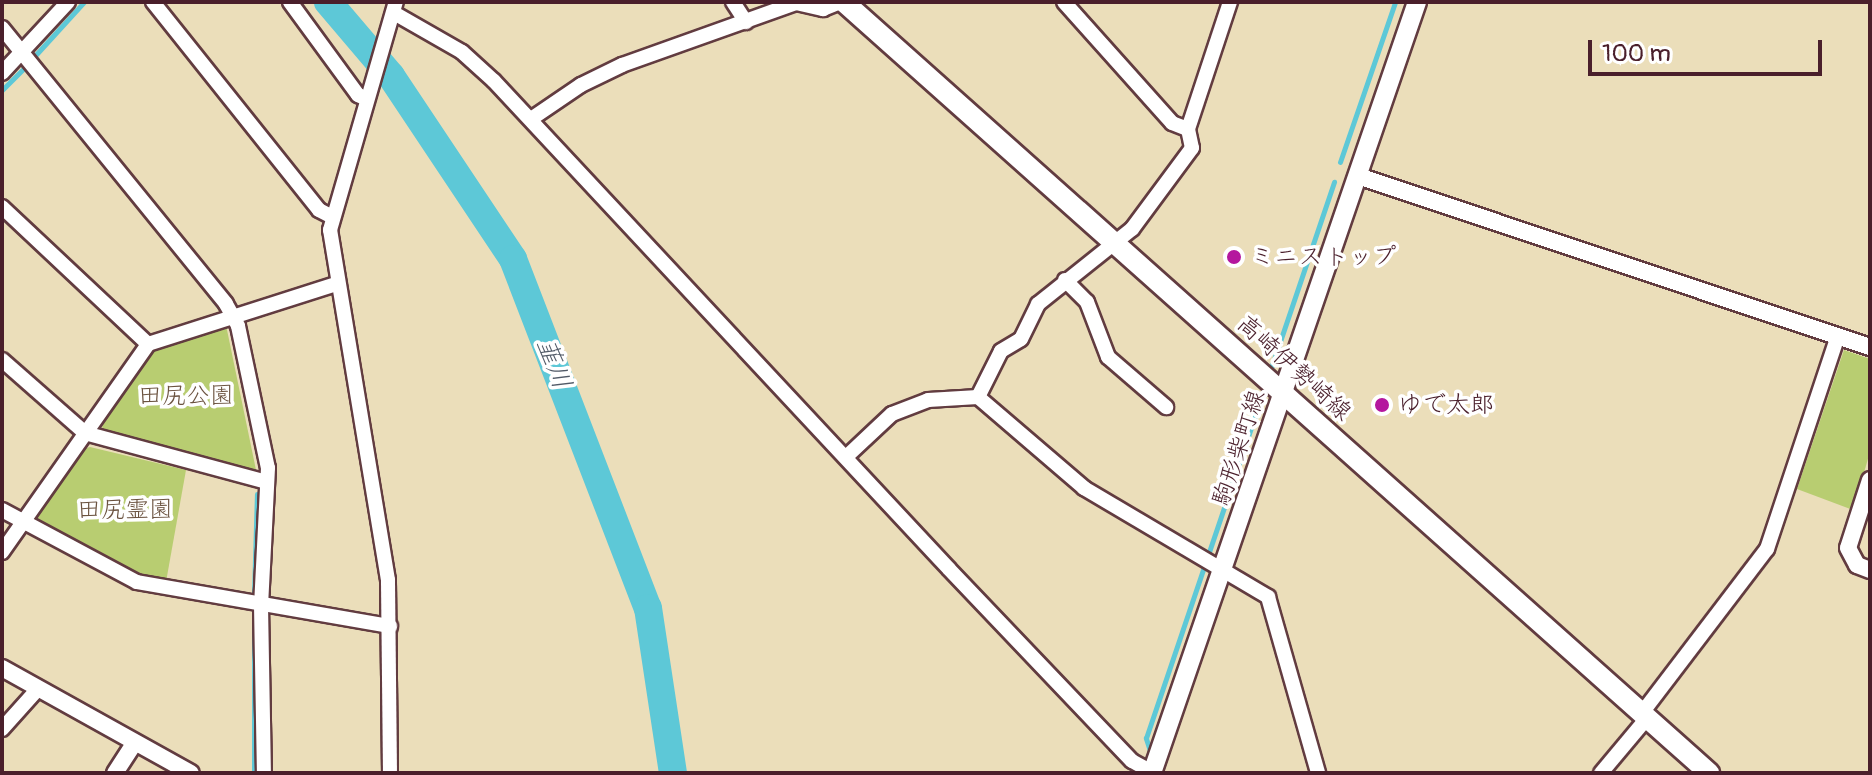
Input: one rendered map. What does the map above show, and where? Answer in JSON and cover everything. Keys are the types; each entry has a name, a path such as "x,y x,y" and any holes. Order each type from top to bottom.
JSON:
{"main road":[{"name":"高崎伊勢崎線","path":"842,2 1709,773"},
{"name":"駒形柴町線","path":"1152,772 1225,570 1417,2"}],"street":[{"path":"2,73 68,2"},
{"path":"153,2 319,210 331,216"},
{"path":"290,2 358,95 369,93"},
{"path":"733,2 746,22"},
{"path":"531,119 581,85 622,65 796,3 823,9 842,2"},
{"path":"1064,2 1172,123 1188,129"},
{"path":"978,397 1001,351 1021,339 1038,304 1132,229 1192,148 1188,129 1230,2"},
{"path":"390,773 390,626 376,495 336,284 331,216 395,7 462,52 531,119 1132,761 1152,772"},
{"path":"2,28 24,49 234,316 268,455 261,605 264,773"},
{"path":"1358,176 1870,347"},
{"path":"2,207 148,344"},
{"path":"1065,280 1087,302 1108,357 1166,407"},
{"path":"2,552 148,344 336,284"},
{"path":"1601,773 1767,549 1838,336"},
{"path":"2,360 85,433 267,482"},
{"path":"846,457 892,414 928,400 978,397 1084,488 1268,597 1318,773"},
{"path":"1870,480 1848,548 1857,565 1870,570"},
{"path":"2,510 21,525 137,582 390,626"},
{"path":"2,668 191,773"},
{"path":"2,729 37,690"},
{"path":"115,773 134,744"}],"green space":[{"name":"田尻公園","path":"226,325 256,470 103,433 102,423 157,347"},
{"path":"1844,350 1870,359 1870,452 1853,510 1797,489"},
{"name":"田尻霊園","path":"90,447 186,470 166,582 140,577 38,525 36,517 83,449"}],"waterway":[{"path":"31,60 84,2"},
{"name":"韮川","path":"328,2 391,76 513,259 648,608 673,773"},
{"path":"1340,162 1395,2"},
{"path":"2,90 26,66"},
{"path":"1269,374 1334,182"},
{"path":"208,293 220,308"},
{"path":"1152,757 1146,738 1266,383"},
{"path":"254,593 257,494"},
{"path":"254,616 254,773"}],"place":[{"name":"ミニストップ","path":"1234,257"},
{"name":"ゆで太郎","path":"1382,405"}]}
